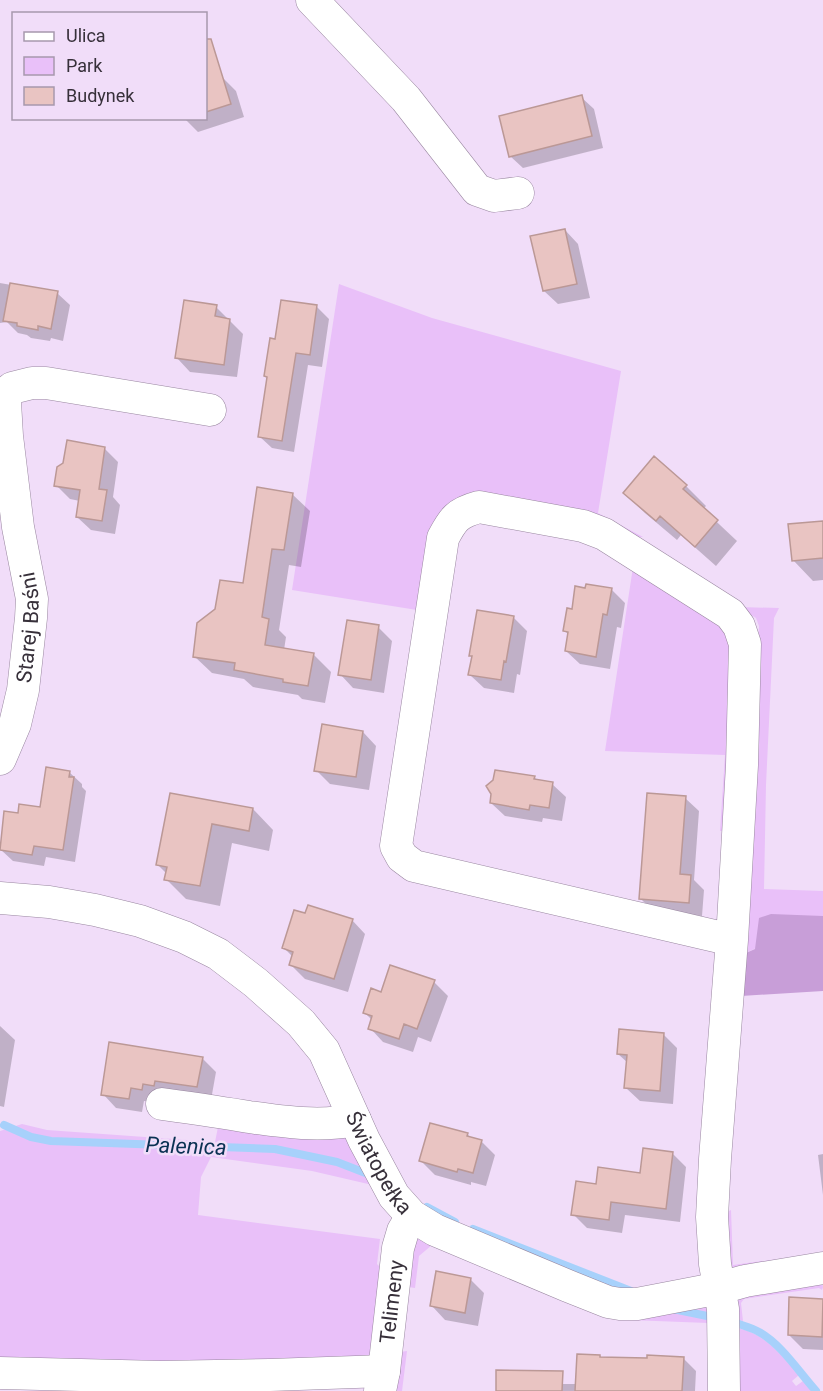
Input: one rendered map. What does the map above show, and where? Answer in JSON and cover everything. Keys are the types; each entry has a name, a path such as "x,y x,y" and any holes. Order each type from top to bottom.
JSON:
{"street":[{"path":"312,0 406,99 477,190 494,196 518,193"},
{"name":"Starej Baśni","path":"0,759 15,724 19,708 31,618 31,591 18,527 4,411 7,393 12,388 32,383 46,383 210,410"},
{"path":"724,1391 724,1335 720,1288 714,1255 712,1217 732,939 742,765 745,644 740,626 730,614 604,534 583,526 478,507 464,511 452,521 442,538 396,846 402,857 414,867 732,939"},
{"name":"Światopełka","path":"0,898 49,902 140,921 184,937 218,954 256,983 301,1023 324,1051 364,1140 394,1196 412,1216 435,1230 608,1302 620,1304 637,1304 745,1281 823,1268"},
{"path":"162,1104 309,1124 355,1120"},
{"name":"Telimeny","path":"382,1381 398,1248 412,1216"},
{"path":"0,1373 172,1377 270,1375 382,1381"}],"green space":[{"path":"339,284 432,318 621,371 598,513 643,537 480,500 417,610 292,590"},
{"path":"633,567 733,634 730,830 720,831 725,755 605,751"},
{"path":"739,607 779,608 774,618 766,785 764,889 823,891 823,916 746,953 739,948 759,626 756,618"},
{"path":"220,1117 345,1132 381,1187 312,1171 211,1157 201,1177 198,1215 380,1239 377,1264 383,1270 370,1359 0,1365 0,1131 22,1124 47,1130 215,1142"},
{"path":"731,1210 733,1265 823,1253 736,1269 731,1267 728,1260 727,1212"},
{"path":"421,1237 432,1245 419,1256 415,1288 402,1286 416,1238"},
{"path":"821,1279 822,1290 819,1288 744,1299 741,1303 743,1321 735,1319 736,1299"},
{"path":"710,1305 708,1323 622,1318"},
{"path":"735,1328 754,1334 771,1345 799,1375 792,1381 796,1386 803,1381 812,1391 734,1391"},
{"path":"407,1351 402,1391 391,1391 400,1352"}],"shaded area":[{"path":"771,914 823,916 823,991 741,996 746,953 755,949 759,918"}],"building":[{"path":"207,39 211,39 231,104 207,112"},
{"path":"582,95 592,136 509,157 499,116"},
{"path":"565,229 577,284 543,291 530,236"},
{"path":"10,283 58,291 51,329 38,326 38,330 3,321"},
{"path":"184,300 217,305 215,316 230,319 224,365 175,358"},
{"path":"281,300 317,305 310,355 296,353 282,441 258,437 270,338 275,339"},
{"path":"67,440 105,447 99,489 107,490 102,521 76,517 80,490 54,486 57,467 63,463"},
{"path":"654,456 687,485 683,489 718,520 695,547 660,516 656,521 623,493"},
{"path":"257,487 293,493 284,550 272,549 262,617 269,619 265,645 314,653 308,686 234,670 235,663 193,657 197,623 215,609 220,580 243,583"},
{"path":"823,521 823,558 792,561 788,524"},
{"path":"586,584 612,588 607,615 603,614 596,657 565,651 568,632 563,631 567,608 572,609 575,586 585,588"},
{"path":"477,610 514,616 501,680 468,675"},
{"path":"347,620 379,625 371,680 338,675"},
{"path":"322,724 363,731 356,777 314,771"},
{"path":"46,767 70,771 69,777 74,777 63,850 34,846 32,855 0,850 4,811 18,813 19,804 40,807"},
{"path":"495,770 535,776 534,779 553,782 549,808 530,805 529,810 490,803 491,794 486,786 493,780"},
{"path":"170,793 253,808 249,831 212,824 200,886 164,880 167,867 156,865"},
{"path":"647,793 686,796 680,874 691,875 689,903 639,899"},
{"path":"308,905 353,919 334,979 289,965 293,952 282,948 294,910 305,913"},
{"path":"390,965 435,980 417,1029 404,1024 399,1039 368,1029 372,1016 363,1013 371,988 381,992"},
{"path":"619,1029 664,1033 660,1091 624,1088 627,1055 617,1054"},
{"path":"109,1042 203,1057 197,1087 155,1081 154,1086 143,1084 142,1090 131,1088 129,1099 101,1095"},
{"path":"430,1123 468,1133 467,1136 482,1140 473,1173 458,1169 457,1172 419,1161"},
{"path":"643,1148 673,1152 666,1209 611,1202 609,1220 571,1215 576,1181 596,1184 598,1167 640,1173"},
{"path":"436,1271 471,1278 465,1313 430,1306"},
{"path":"789,1297 823,1299 822,1337 788,1335"},
{"path":"577,1354 600,1355 600,1357 647,1358 647,1355 684,1357 682,1391 575,1391"},
{"path":"496,1370 563,1371 562,1391 496,1391"}],"waterway":[{"name":"Palenica","path":"4,1125 31,1137 51,1141 275,1149 337,1162 368,1174"},
{"name":"Palenica","path":"427,1207 455,1222"},
{"name":"Palenica","path":"473,1229 631,1291"},
{"name":"Palenica","path":"673,1309 712,1317"},
{"name":"Palenica","path":"736,1323 767,1337 816,1391"}]}
